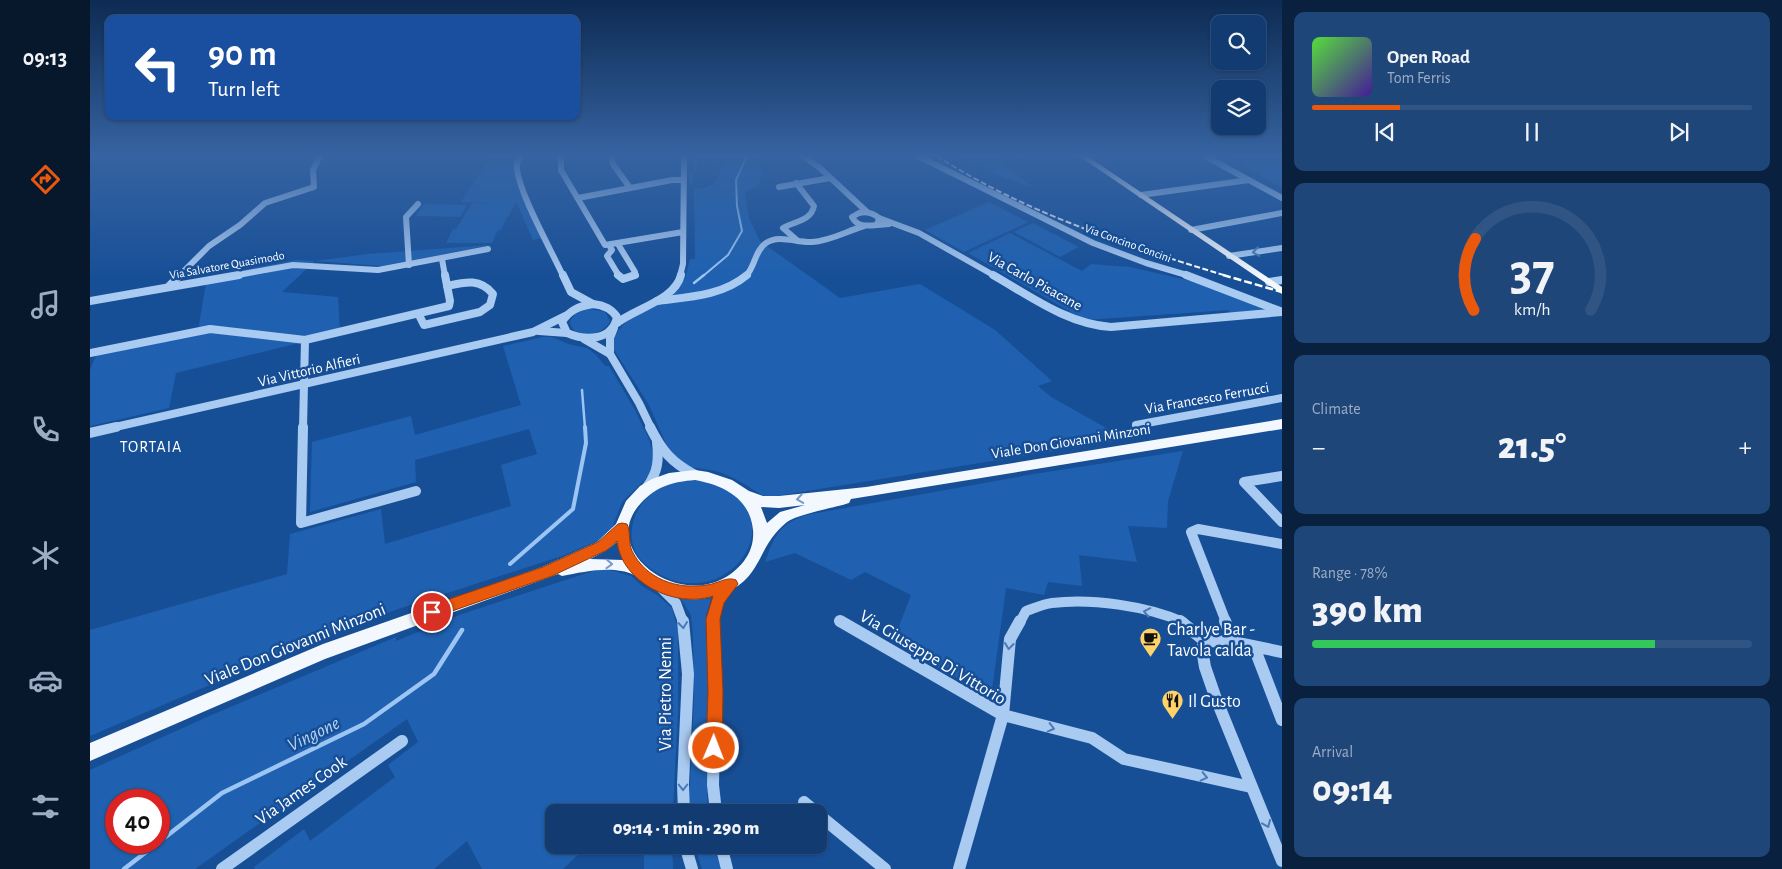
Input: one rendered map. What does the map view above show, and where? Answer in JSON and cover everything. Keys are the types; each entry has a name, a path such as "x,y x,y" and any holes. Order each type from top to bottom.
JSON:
{"main road":[{"path":"1142,197 1282,291"},
{"name":"Viale Don Giovanni Minzoni","path":"744,495 763,502 779,502 866,492 1282,424"},
{"path":"695,475 714,478 730,485 744,495 755,509 761,525 761,543 754,561 744,574 732,584 708,592 682,592 658,585 636,570 624,550 622,528 630,507 645,490 660,481 677,476 695,475"},
{"name":"Viale Don Giovanni Minzoni","path":"761,543 772,527 785,516 866,492"},
{"name":"Viale Don Giovanni Minzoni","path":"90,752 323,652 547,572 602,546 622,528"},
{"name":"Viale Don Giovanni Minzoni","path":"547,572 604,563 618,564 636,570"}],"street":[{"path":"168,286 180,277 209,246 240,225 265,204 286,197"},
{"path":"526,197 571,293 567,314 562,322 567,333 593,343 610,354 667,456 678,466 695,475"},
{"path":"586,197 578,198 612,250 607,256 619,276 623,278 635,275 636,272 618,244"},
{"path":"658,301 674,289 682,274 684,197"},
{"path":"799,241 783,228 807,219 812,215 814,206 807,197"},
{"path":"847,197 878,222"},
{"name":"Via Concino Concini","path":"999,197 1092,243 1146,264 1198,278 1282,312"},
{"path":"851,201 856,214"},
{"path":"409,265 406,217 418,204"},
{"path":"854,221 852,217 856,214 867,212"},
{"path":"1191,230 1282,213"},
{"path":"843,231 854,221"},
{"path":"854,221 864,226"},
{"path":"581,338 599,337 628,314 658,301 720,292 747,275 754,264 760,248 768,242 816,241 843,231 878,222"},
{"name":"Via Carlo Pisacane","path":"878,222 904,226 927,237 1074,320 1086,324 1111,326 1282,312"},
{"path":"607,245 674,232 683,232"},
{"path":"1229,256 1282,248"},
{"name":"Via Salvatore Quasimodo","path":"90,301 292,265 378,270 488,249"},
{"path":"90,353 210,329 305,340 442,310 449,306 442,258"},
{"path":"1269,282 1282,280"},
{"path":"419,315 424,325 480,312 490,305 492,294 487,285 480,282 447,286"},
{"path":"674,289 694,296"},
{"path":"571,293 593,304 608,307 643,306"},
{"path":"567,314 584,305 593,304"},
{"path":"608,307 617,317 610,338 610,354"},
{"name":"Via Vittorio Alfieri","path":"533,332 567,314"},
{"name":"Via Vittorio Alfieri","path":"90,433 533,332 567,333"},
{"path":"305,340 301,523 416,491"},
{"name":"Via Francesco Ferrucci","path":"1136,425 1282,398"},
{"path":"645,490 656,476 659,467 656,439"},
{"path":"1280,476 1244,482 1282,522"},
{"path":"1233,642 1191,532 1198,529 1282,544"},
{"path":"715,804 713,785 715,692 713,619 718,600 732,584"},
{"name":"Via Pietro Nenni","path":"658,585 676,603 684,618 688,674 684,804"},
{"path":"1251,787 1124,759 1092,738 1003,716 1010,639 1026,611 1052,603 1083,602 1120,606 1158,614 1183,622 1205,641 1233,642 1282,652"},
{"name":"Via Giuseppe Di Vittorio","path":"840,621 1003,716 959,869"},
{"path":"1205,641 1202,650 1205,667 1251,787 1282,861"},
{"path":"1254,647 1282,720"},
{"name":"Via James Cook","path":"222,869 402,741"},
{"path":"827,822 885,869"},
{"path":"684,854 685,869"},
{"path":"687,854 692,869"},
{"path":"723,854 727,869"}],"shaded area":[{"path":"465,197 528,197 546,237 533,240 515,203 492,243 446,243 453,229 456,229 472,203 510,204 461,202"},
{"path":"694,197 746,197 749,218 760,241 840,298 920,284 995,330 1052,381 1038,386 1051,397 1115,433 1121,440 770,497 762,495 736,479 717,471 690,467 671,455 649,405 613,348 614,338 626,322 645,309 674,294 685,278 690,259 695,259"},
{"path":"989,202 1028,222 964,252 925,230"},
{"path":"424,204 467,205 460,217 416,216"},
{"path":"1033,223 1079,247 1060,257 1014,232"},
{"path":"1010,233 1082,271 1091,264 1130,267 1191,281 1257,306 1261,308 1261,311 1234,314 1229,312 1229,310 1085,320 968,253"},
{"path":"490,245 382,266 315,261 367,254"},
{"path":"296,260 315,261 282,292 338,297 340,333 176,373 169,408 90,426 90,370 98,351 198,331 207,277"},
{"path":"591,309 605,312 610,321 607,326 595,333 582,334 577,332 572,328 570,322 579,312"},
{"path":"543,337 552,337 568,344 587,348 605,366 609,366 635,410 649,439 653,454 653,472 622,502 611,531 602,539 562,556 395,610 292,650 90,736 90,630 287,574 290,534 381,509 385,544 511,506 501,465 537,454 529,429 415,460 416,482 310,512 312,442 411,416 415,435 521,405 503,346"},
{"path":"1183,451 1168,501 1167,528 1128,526 1137,562 1079,555 1082,586 1048,582 1044,595 1006,588 991,697 893,642 911,595 865,572 851,580 795,553 765,562 775,538 783,527 806,515 1034,474"},
{"path":"696,480 730,493 748,512 752,534 744,556 727,573 703,582 676,581 646,565 638,556 633,546 633,524 642,504 659,488 681,481"},
{"path":"599,569 631,576 672,608 678,630 678,712 673,804 545,804 545,854 579,854 563,869 482,869 467,841 434,869 255,869 254,867 304,829 310,841 395,777 388,765 418,742 407,719 195,869 90,869 90,770 207,717 396,637 396,641 462,614"},
{"path":"681,599 711,599 706,615 708,680 707,804 689,804 694,700 691,615"},
{"path":"644,854 672,854 673,869 644,869"},
{"path":"697,854 716,854 721,869 702,869"}],"waterway":[{"name":"Vingone","path":"703,276 728,255 742,231 737,197"},
{"name":"Vingone","path":"694,283 704,275"},
{"name":"Vingone","path":"582,390 585,428"},
{"name":"Vingone","path":"510,564 573,509 586,443 585,427"},
{"name":"Vingone","path":"124,869 222,793 364,724 434,674 462,630"}],"railway":[{"path":"1009,197 1115,240 1227,276"},
{"path":"1223,275 1282,292"}],"place":[{"name":"Charlye Bar - Tavola calda","path":"1151,658"},
{"name":"Il Gusto","path":"1172,720"}],"district":[{"name":"TORTAIA","path":"151,446"}],"route":[{"path":"432,612 547,572 602,546 622,528 624,550 636,570 658,585 682,592 708,592 732,584 718,600 713,619 714,748"}]}
